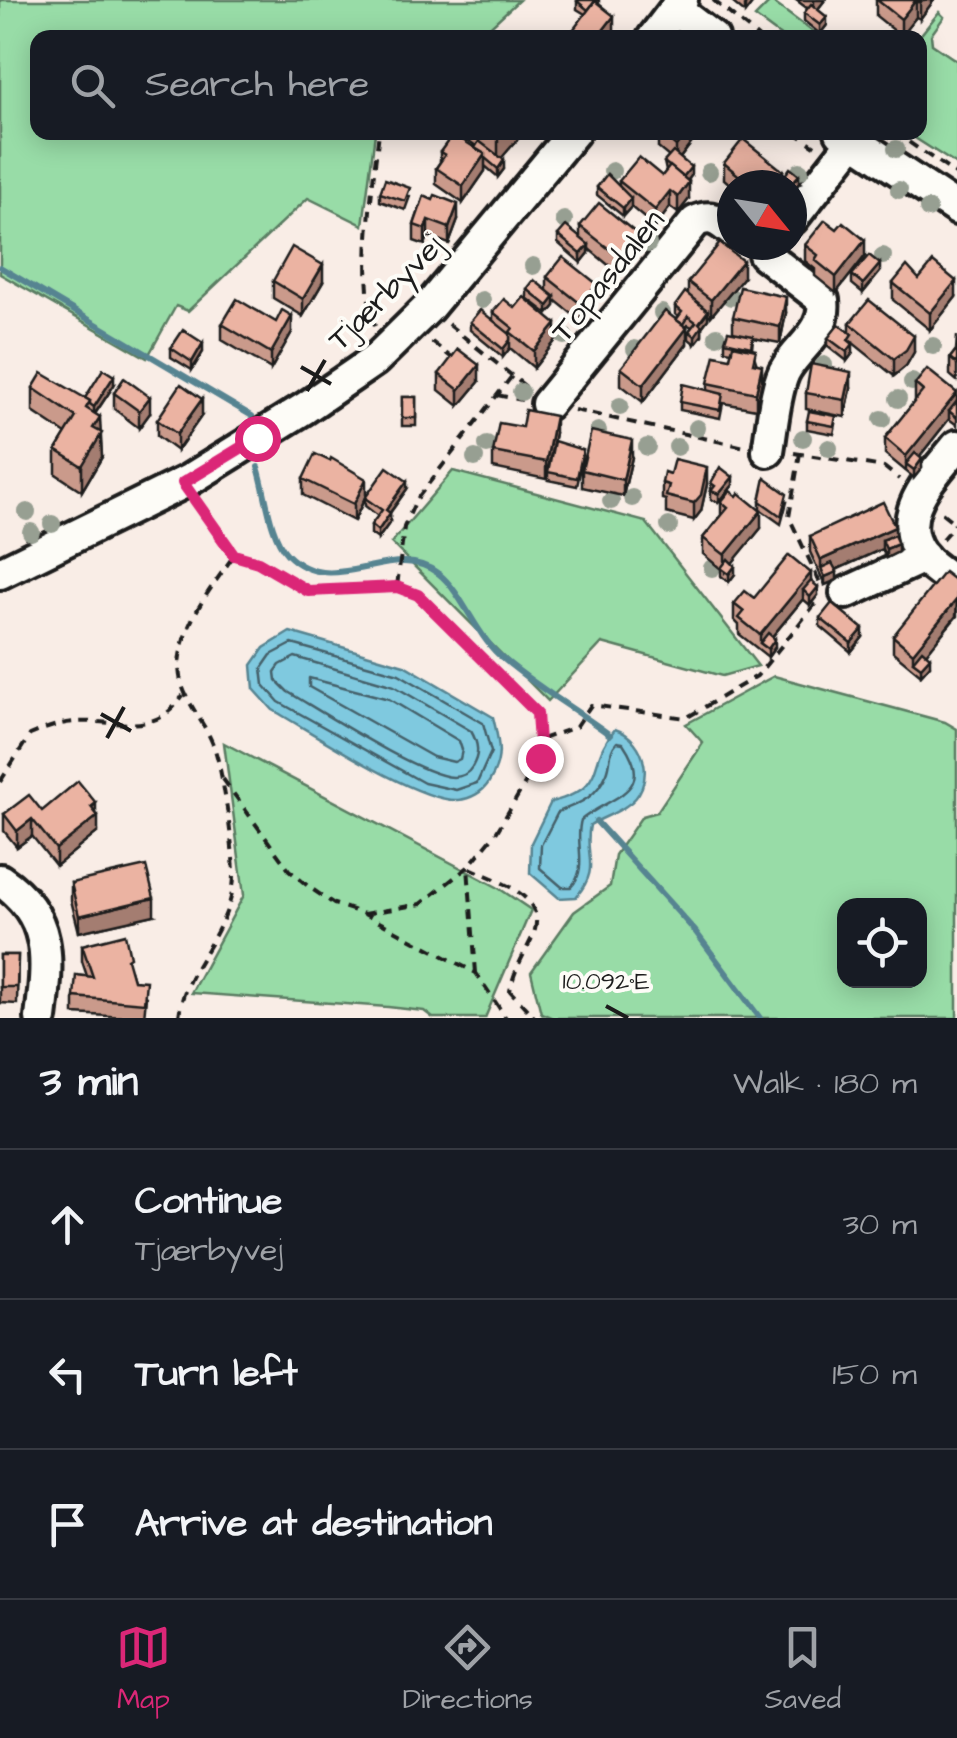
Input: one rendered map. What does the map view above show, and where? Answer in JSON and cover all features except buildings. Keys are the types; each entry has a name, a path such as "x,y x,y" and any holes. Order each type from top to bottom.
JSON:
{"street":[{"path":"659,30 679,4 706,30"},
{"name":"Tjærbyvej","path":"0,573 183,483 306,408 375,360 410,326 567,140"},
{"path":"807,197 845,140"},
{"path":"852,140 957,209"},
{"name":"Topasdalen","path":"547,404 694,222 705,217 717,220"},
{"path":"768,452 784,371 822,323 824,313 822,300 776,260"},
{"path":"957,446 918,494 910,516 912,536 924,557 957,584"},
{"path":"846,594 924,557"},
{"path":"0,880 21,894 38,918 48,961 41,1018"}],"path":[{"path":"713,0 750,30"},
{"path":"377,140 368,228 373,324 410,326 512,376 547,404 768,452 884,467 957,525"},
{"path":"906,140 957,175"},
{"path":"410,326 456,361"},
{"path":"397,587 404,528 416,500 512,376"},
{"path":"541,739 576,726 591,705 686,718 756,676 771,660 824,592 789,517 800,454"},
{"path":"183,483 234,555 258,562 308,591 397,587 418,595 537,713 540,758 496,833 468,867 421,904 364,914"},
{"path":"179,1018 185,992 231,906 234,873 216,750 184,695 179,674 186,633 234,555"},
{"path":"0,782 30,735 74,722 148,723 173,711 184,695"},
{"path":"220,776 289,870 334,904 364,914 476,973 506,1018"},
{"path":"468,867 476,973"},
{"path":"468,867 510,887 533,904 539,918 534,936 514,969 510,991 535,1018"}],"green space":[{"path":"0,0 519,0 487,30 30,30 30,140 374,140 363,225 308,198 188,311 176,306 147,358 0,274"},
{"path":"771,1 810,30 773,30 755,17"},
{"path":"939,12 944,17 931,35 932,44 957,61 957,165 918,140 927,140 925,30"},
{"path":"453,471 646,522 758,666 722,676 602,643 548,701 391,543"},
{"path":"774,676 945,722 957,729 957,1018 553,1018 541,1013 531,972 574,912 610,886 615,855 642,816 657,812 703,743 686,724"},
{"path":"224,743 497,887 531,910 485,1018 433,1018 424,1011 388,1007 191,993 244,895"}],"water":[{"path":"290,632 404,665 493,717 498,758 486,786 472,797 440,798 365,764 273,710 254,689 252,665 264,648"},
{"path":"615,729 626,734 641,753 645,776 642,787 626,806 590,825 590,869 584,887 576,897 559,898 530,873 531,843 551,802 569,796 589,782"}],"waterway":[{"path":"0,267 252,416"},
{"path":"258,467 272,524 287,554 305,567 324,572 402,562 421,564 439,574 498,654 610,735"},
{"path":"596,821 695,931 760,1018"}],"route":[{"path":"257,438 183,483 234,555 258,562 308,591 397,587 418,595 537,713 540,758"}]}
